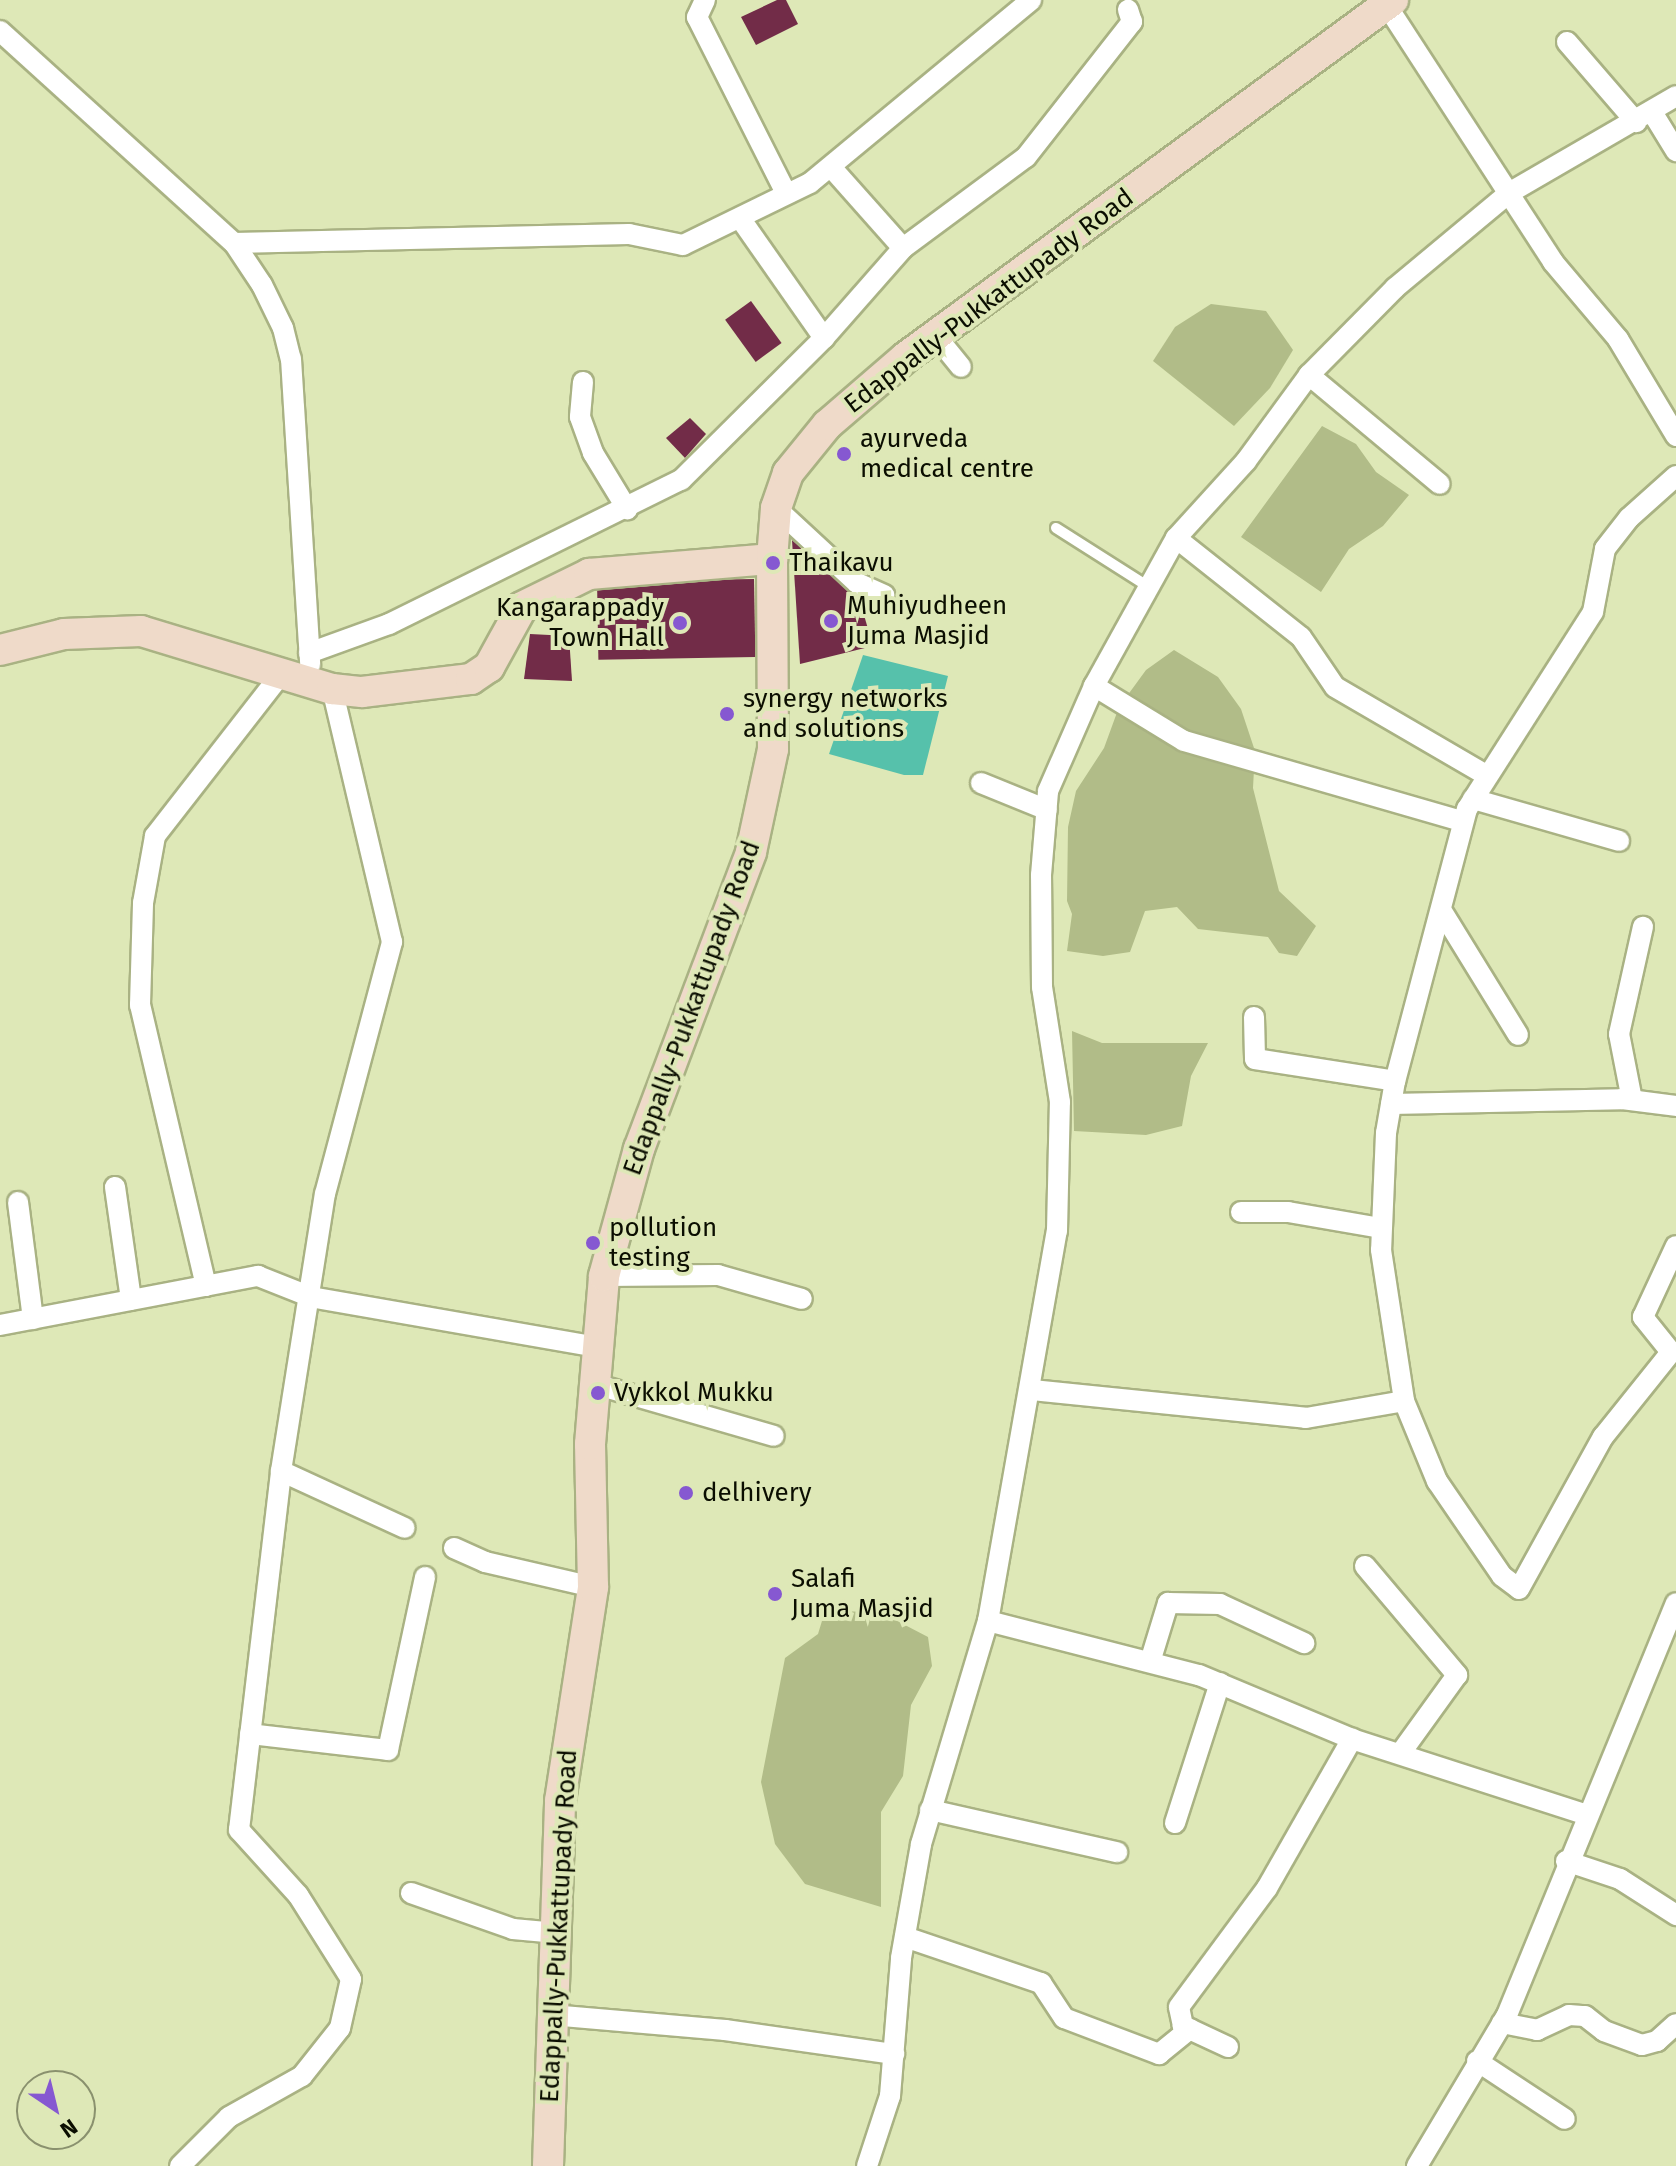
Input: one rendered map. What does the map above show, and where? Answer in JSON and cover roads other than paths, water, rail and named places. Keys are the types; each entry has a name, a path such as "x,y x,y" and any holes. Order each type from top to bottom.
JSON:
{"main road":[{"name":"Edappally-Pukkattupady Road","path":"548,2166 560,1801 593,1587 594,1384 604,1276 639,1149 751,852 773,749 772,559 776,508 788,473 827,425 935,335 1390,3"},
{"path":"0,650 64,634 141,631 282,673 318,675 362,692 471,679 489,667 522,607 589,574 772,559"}],"street":[{"path":"705,0 697,17 786,193"},
{"path":"234,243 629,234 683,245 742,221 831,167 1031,0"},
{"path":"1390,3 1553,262 1618,339 1676,436"},
{"path":"318,675 389,624 681,480 824,338 903,248 1026,157 1132,22 1128,10"},
{"path":"0,31 234,243 262,285 283,328 291,359 318,675 391,922 392,942 325,1194 281,1471 239,1830 298,1895 351,1979 340,2028 302,2076 229,2117 180,2166"},
{"path":"1567,42 1676,151"},
{"path":"867,2166 890,2096 905,1937 930,1810 988,1621 1032,1390 1057,1231 1060,1102 1042,987 1041,875 1048,791 1094,686 1176,538 1246,461 1309,375 1395,288 1509,193 1676,96"},
{"path":"831,167 903,248"},
{"path":"742,221 824,338"},
{"path":"935,335 961,367"},
{"path":"1309,375 1440,484"},
{"path":"583,382 580,417 593,453 627,509"},
{"path":"1676,476 1629,518 1605,549 1593,612 1486,775 1462,821 1443,913 1391,1104 1381,1228 1404,1401 1437,1481 1502,1576 1519,1589 1603,1437 1671,1352 1643,1317 1676,1246"},
{"path":"776,508 857,583 884,595"},
{"path":"1176,538 1301,637 1335,687 1486,775"},
{"path":"206,1286 140,1005 143,903 155,836 282,673"},
{"path":"1094,686 1184,741 1462,821"},
{"path":"981,783 1047,810"},
{"path":"1473,799 1619,841"},
{"path":"1443,913 1518,1035"},
{"path":"1632,1100 1619,1034 1643,927"},
{"path":"1254,1017 1255,1059 1395,1081"},
{"path":"1391,1104 1632,1100 1676,1106"},
{"path":"115,1187 131,1300"},
{"path":"18,1202 33,1319"},
{"path":"1241,1212 1288,1212 1381,1228"},
{"path":"604,1276 718,1275 802,1299"},
{"path":"0,1325 258,1276 311,1297 597,1347"},
{"path":"594,1384 774,1436"},
{"path":"1032,1390 1306,1418 1404,1401"},
{"path":"281,1471 405,1528"},
{"path":"454,1548 485,1562 593,1587"},
{"path":"1365,1566 1457,1675 1400,1754"},
{"path":"250,1734 388,1750 425,1577"},
{"path":"1150,1662 1168,1603 1220,1604 1304,1643"},
{"path":"1417,2166 1502,2023 1566,1861 1676,1603"},
{"path":"988,1621 1220,1683 1352,1739 1587,1815"},
{"path":"1175,1823 1220,1683"},
{"path":"1228,2047 1183,2026 1179,2007 1267,1888 1352,1739"},
{"path":"930,1810 1117,1852"},
{"path":"1566,1861 1620,1879 1676,1915"},
{"path":"411,1893 513,1929 557,1933"},
{"path":"905,1937 1041,1983 1064,2018 1159,2054 1190,2029"},
{"path":"551,2015 725,2030 894,2054"},
{"path":"1502,2023 1537,2030 1569,2015 1585,2016 1604,2031 1642,2045 1657,2041 1676,2024"},
{"path":"1477,2061 1565,2119"}],"lane":[{"path":"1056,528 1149,587"}],"water":[{"path":"863,655 948,676 923,775 904,775 829,754"}],"place":[{"name":"ayurveda medical centre","path":"844,454"},
{"name":"Thaikavu","path":"773,563"},
{"name":"Muhiyudheen Juma Masjid","path":"831,621"},
{"name":"Kangarappady Town Hall","path":"680,623"},
{"name":"synergy networks and solutions","path":"727,714"},
{"name":"pollution testing","path":"593,1243"},
{"name":"Vykkol Mukku","path":"598,1393"},
{"name":"delhivery","path":"686,1493"},
{"name":"Salafi Juma Masjid","path":"775,1594"}]}
